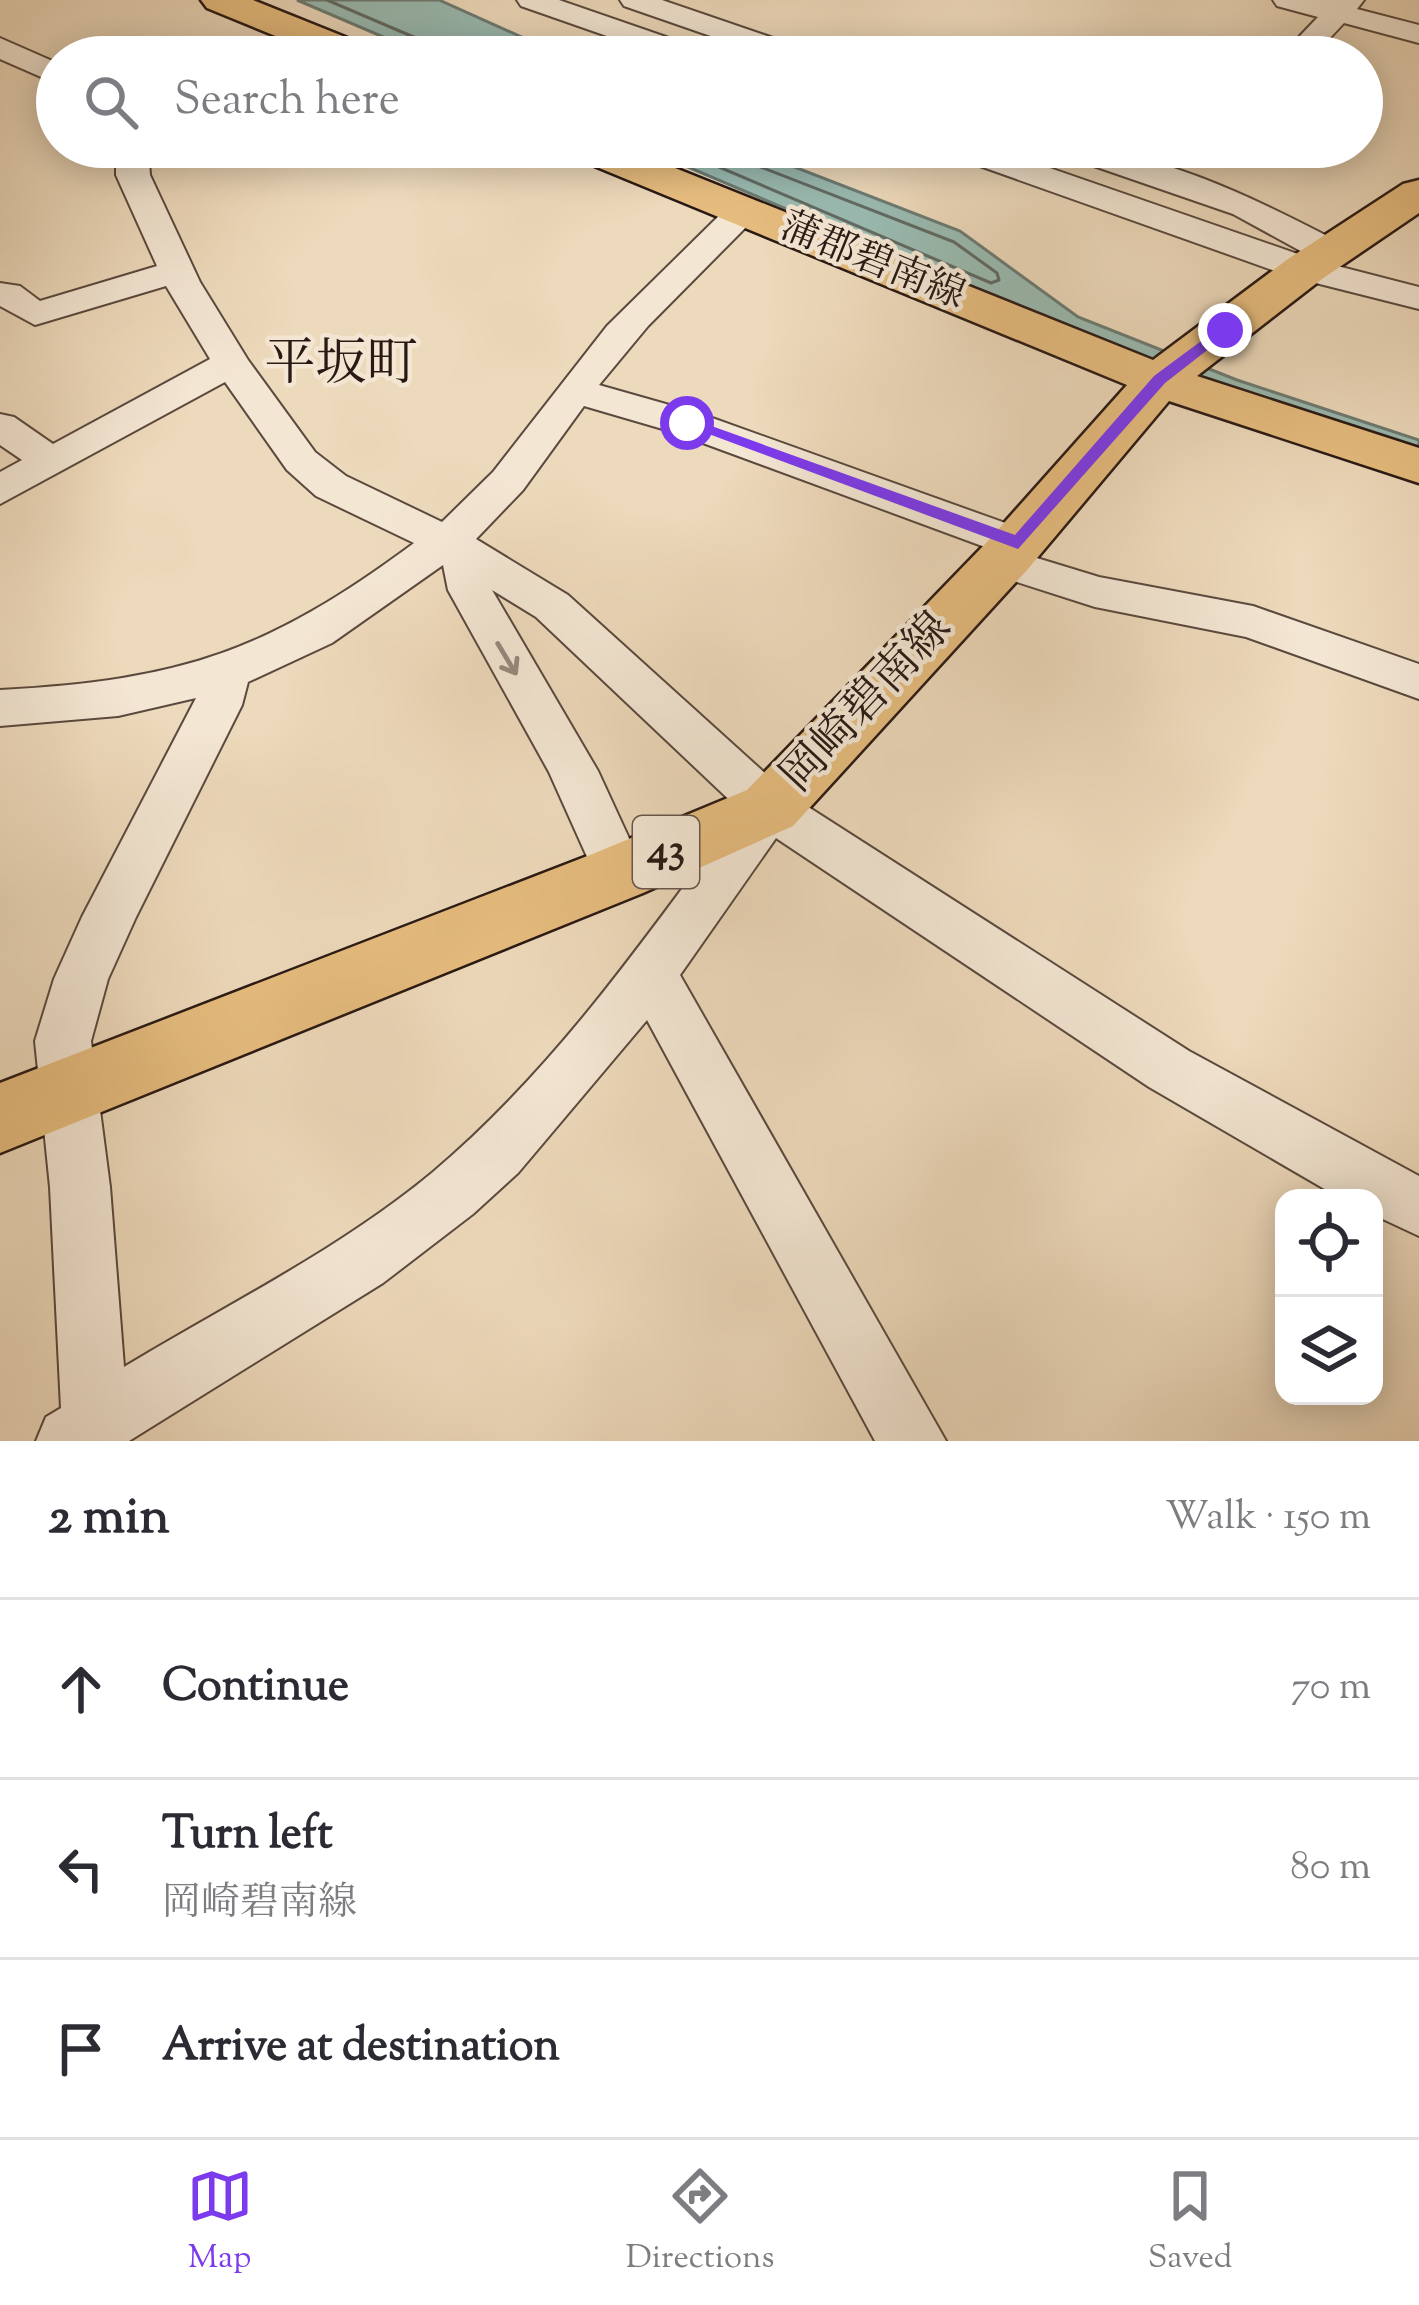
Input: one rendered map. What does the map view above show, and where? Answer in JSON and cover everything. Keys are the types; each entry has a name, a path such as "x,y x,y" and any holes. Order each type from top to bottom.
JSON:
{"main road":[{"path":"220,0 309,36"},
{"name":"蒲郡碧南線","path":"637,168 743,211 1188,358 1419,466"},
{"name":"岡崎碧南線","path":"0,1118 619,873 770,808 849,729 1188,358 1419,193"}],"street":[{"path":"532,0 636,36"},
{"path":"634,0 739,36"},
{"path":"1287,0 1344,6 1419,34"},
{"path":"1315,36 1344,6"},
{"path":"0,47 36,65"},
{"path":"133,168 177,271 231,364 301,461 331,486 454,546 552,606 770,808 1168,1069 1419,1208"},
{"path":"1019,168 1144,211 1318,261 1419,298"},
{"path":"1161,168 1182,173 1245,207 1318,261"},
{"path":"1144,211 1182,173"},
{"path":"0,708 85,705 154,695 226,675 313,635 454,546 619,334 743,211"},
{"path":"0,294 8,293 35,314 177,271"},
{"path":"0,490 231,364"},
{"path":"575,391 687,423 1095,592 1253,622 1419,682"},
{"path":"0,426 50,461"},
{"path":"454,546 470,590 573,771 619,873"},
{"path":"82,1432 80,1186 63,1042 81,979 218,705 226,675"},
{"path":"82,1432 383,1246 453,1193 523,1126 650,973 770,808"},
{"path":"650,973 912,1441"}],"water":[{"path":"297,0 439,0 519,36 381,36"},
{"path":"690,168 797,168 960,231 1078,317 1237,380 1419,440 1419,456 1094,340"}],"district":[{"name":"平坂町","path":"341,366"}],"route":[{"path":"687,423 1018,543 1159,380 1225,330"}]}
